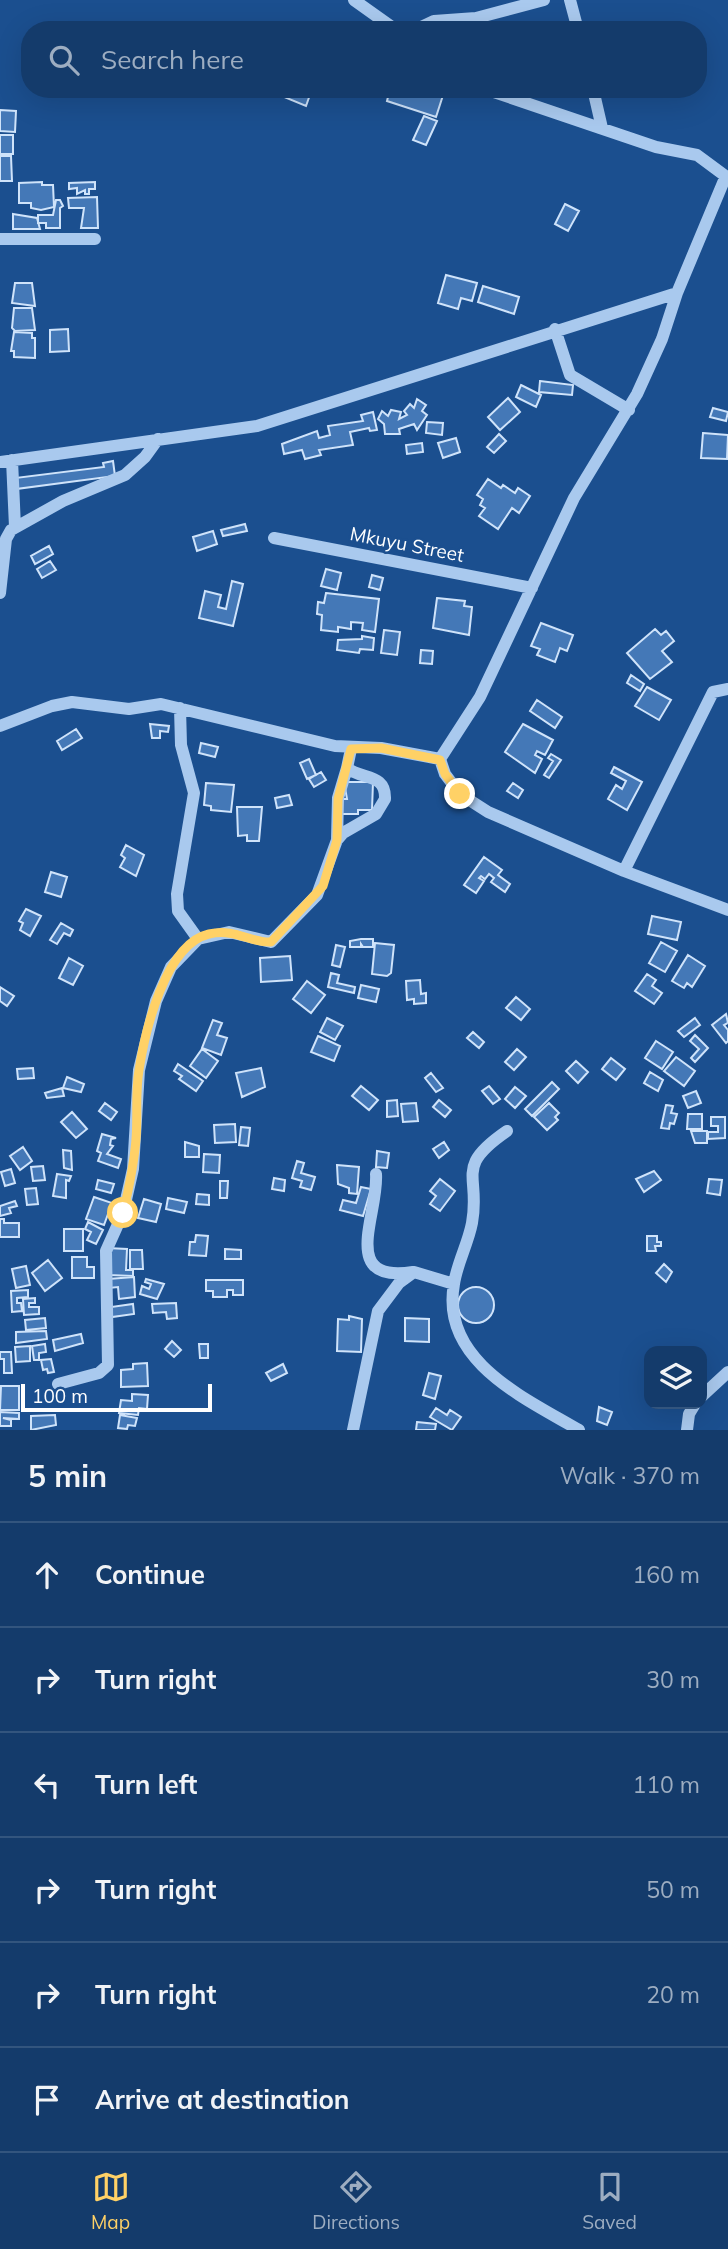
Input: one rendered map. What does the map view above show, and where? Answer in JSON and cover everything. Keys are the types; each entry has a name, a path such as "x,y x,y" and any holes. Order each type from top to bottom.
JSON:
{"street":[{"path":"354,0 383,21"},
{"path":"434,21 475,18 544,0"},
{"path":"570,0 576,21"},
{"path":"440,760 480,697 574,498 629,410 662,340 677,293 726,178 697,155 656,147 512,98"},
{"path":"595,98 603,128"},
{"path":"0,239 95,239"},
{"path":"15,527 6,461 257,426 385,387 555,329 677,293"},
{"path":"555,329 570,375 629,410"},
{"path":"0,593 6,535 15,527 63,501 125,475 145,457 158,439"},
{"name":"Mkuyu Street","path":"275,538 532,588"},
{"path":"624,870 713,692 728,689"},
{"path":"0,726 52,706 72,702 108,708 161,704 351,749 381,748 440,760"},
{"path":"180,708 181,744 194,793 177,894 178,911 198,939"},
{"path":"58,1384 99,1373 108,1365 106,1251 123,1213 133,1169 139,1070 162,986 171,967 198,939 229,932 267,942 275,940 317,895 337,840 338,799 351,749"},
{"path":"440,760 445,774 460,794 488,812 624,870 728,910"},
{"path":"337,840 351,827 376,814 385,799 383,785 378,780 347,768"},
{"path":"507,1131 492,1142 473,1166 472,1222 454,1284 452,1309 456,1330 465,1349 516,1394 579,1430"},
{"path":"376,1174 376,1204 366,1236 366,1250 371,1261 387,1273 414,1272 454,1284"},
{"path":"353,1430 377,1311 399,1283 414,1272"},
{"path":"707,1391 728,1372"},
{"path":"687,1430 692,1409"}],"building":[{"path":"287,98 309,98 306,106"},
{"path":"388,98 442,98 436,117 387,101"},
{"path":"0,110 16,111 15,132 0,131"},
{"path":"424,116 437,121 426,145 413,140"},
{"path":"0,135 13,135 13,154 0,154"},
{"path":"0,156 11,156 12,181 0,181"},
{"path":"42,182 42,185 53,185 54,207 41,210 31,208 31,203 19,203 19,183"},
{"path":"95,182 95,189 89,189 89,194 85,194 85,190 77,194 77,188 69,189 69,183"},
{"path":"97,197 98,228 81,228 84,208 69,208 68,198"},
{"path":"56,200 60,200 63,206 60,208 60,228 46,228 46,223 38,223 38,215 53,215"},
{"path":"565,204 579,211 568,231 555,224"},
{"path":"13,214 37,218 40,229 13,229"},
{"path":"446,275 477,283 472,301 461,298 458,309 438,303"},
{"path":"15,283 32,283 35,306 12,303"},
{"path":"483,286 519,297 514,314 478,302"},
{"path":"14,308 32,308 35,330 15,331 12,328"},
{"path":"68,329 69,351 50,352 50,330"},
{"path":"14,332 32,333 32,338 35,338 35,358 14,357 14,351 11,351"},
{"path":"540,381 573,385 572,395 539,392"},
{"path":"521,385 541,395 536,407 516,397"},
{"path":"508,398 520,412 500,430 488,417"},
{"path":"417,399 426,405 422,411 427,415 417,430 414,424 399,429 400,434 385,434 384,424 378,419 382,411 388,416 391,410 401,412 399,419 407,415 404,411 410,404 414,408"},
{"path":"713,408 728,412 726,421 710,417"},
{"path":"373,412 377,430 370,431 369,428 350,432 353,445 319,450 321,455 305,459 302,450 284,454 282,444 317,431 319,438 330,435 328,426 363,421 361,415"},
{"path":"427,422 443,423 442,435 426,433"},
{"path":"703,433 728,435 727,459 701,458"},
{"path":"499,434 506,441 494,453 487,447"},
{"path":"456,438 460,452 443,458 438,443"},
{"path":"422,443 423,452 407,454 406,445"},
{"path":"113,461 115,476 16,489 15,478 104,467 103,463"},
{"path":"488,479 501,488 503,485 515,493 518,488 530,496 519,513 512,508 498,529 479,516 485,508 480,505 483,499 477,495"},
{"path":"245,524 247,531 223,536 221,530"},
{"path":"213,531 217,544 197,551 193,537"},
{"path":"49,546 53,554 35,564 31,556"},
{"path":"50,561 56,570 42,578 37,569"},
{"path":"326,569 341,573 337,590 321,586"},
{"path":"372,575 383,578 380,590 369,587"},
{"path":"232,581 243,584 233,626 199,618 205,591 221,595 218,607 226,609"},
{"path":"326,593 379,599 375,632 362,630 363,623 351,622 351,629 338,627 338,632 321,630 322,615 317,614 318,602 324,603"},
{"path":"437,598 465,601 464,606 472,607 469,635 433,628"},
{"path":"541,623 573,635 567,651 560,648 555,662 537,655 540,649 531,646"},
{"path":"655,629 661,635 666,631 674,641 662,651 672,662 650,679 627,653"},
{"path":"384,630 400,632 397,655 381,653"},
{"path":"362,636 374,638 373,650 360,649 359,653 337,650 338,640 362,639"},
{"path":"421,650 433,651 432,664 420,663"},
{"path":"631,675 644,684 640,691 627,683"},
{"path":"647,687 671,700 659,720 635,706"},
{"path":"537,700 562,717 555,728 530,711"},
{"path":"150,724 169,726 168,732 160,731 160,738 152,738"},
{"path":"523,724 553,740 545,755 537,751 535,755 542,759 535,773 505,752"},
{"path":"76,729 82,738 62,750 57,741"},
{"path":"201,743 218,747 215,757 199,753"},
{"path":"551,754 561,760 549,778 544,775 553,761 548,758"},
{"path":"309,759 316,775 307,779 300,763"},
{"path":"614,767 642,782 627,810 608,799 616,785 622,789 626,781 611,773"},
{"path":"321,772 326,780 314,787 309,779"},
{"path":"344,782 373,782 372,810 358,810 358,814 341,814 341,799 347,799"},
{"path":"206,783 234,785 231,812 211,810 211,806 204,805"},
{"path":"513,783 523,790 518,798 507,791"},
{"path":"289,795 292,805 277,808 275,798"},
{"path":"237,807 262,807 259,841 247,841 247,835 238,836"},
{"path":"126,845 144,855 136,876 120,867 125,858 121,855"},
{"path":"484,857 502,870 498,875 510,884 505,892 491,882 494,878 489,874 485,879 481,876 479,878 484,881 476,893 464,885"},
{"path":"51,872 67,877 61,897 45,892"},
{"path":"26,909 41,916 30,936 20,930 23,923 19,921"},
{"path":"652,916 681,922 677,940 648,934"},
{"path":"61,923 73,930 70,936 64,933 57,944 50,940"},
{"path":"373,939 373,947 363,947 361,944 361,947 350,947 350,941"},
{"path":"661,942 677,951 665,972 649,963"},
{"path":"375,943 394,945 391,973 387,976 372,974"},
{"path":"336,945 345,947 340,967 332,965"},
{"path":"688,955 705,966 692,987 687,983 684,988 672,981"},
{"path":"290,956 292,980 261,982 260,958"},
{"path":"69,958 83,966 73,985 59,978"},
{"path":"331,973 339,975 337,983 355,987 354,993 328,987"},
{"path":"647,974 656,980 652,986 662,993 654,1004 635,991"},
{"path":"420,980 421,994 426,993 426,1003 414,1004 414,999 407,1000 406,981"},
{"path":"307,981 325,995 311,1013 293,999"},
{"path":"361,985 379,989 376,1002 358,998"},
{"path":"0,987 14,996 7,1006 0,1001"},
{"path":"516,997 530,1009 521,1020 506,1008"},
{"path":"726,1014 728,1023 724,1025 728,1030 728,1041 726,1043 712,1025"},
{"path":"327,1018 343,1026 335,1040 320,1032"},
{"path":"695,1018 700,1025 684,1037 678,1031"},
{"path":"213,1020 222,1023 217,1035 227,1038 221,1055 202,1048"},
{"path":"473,1032 484,1042 479,1048 467,1038"},
{"path":"695,1035 708,1048 695,1062 691,1058 699,1049 690,1041"},
{"path":"318,1036 340,1046 334,1061 311,1052"},
{"path":"656,1041 673,1052 662,1069 645,1058"},
{"path":"202,1049 218,1061 206,1078 190,1066"},
{"path":"517,1049 526,1057 514,1070 505,1062"},
{"path":"676,1057 695,1071 684,1086 664,1071"},
{"path":"611,1058 625,1069 616,1080 602,1069"},
{"path":"576,1061 588,1072 578,1083 566,1071"},
{"path":"178,1064 203,1081 196,1091 179,1079 182,1076 174,1071"},
{"path":"33,1068 34,1078 18,1079 17,1069"},
{"path":"261,1068 265,1087 242,1097 236,1073"},
{"path":"650,1072 663,1080 658,1091 644,1083"},
{"path":"431,1073 443,1088 436,1092 425,1078"},
{"path":"67,1077 84,1084 81,1092 63,1088"},
{"path":"552,1082 559,1089 532,1116 525,1109"},
{"path":"361,1086 378,1100 369,1110 352,1096"},
{"path":"489,1086 500,1099 493,1104 482,1091"},
{"path":"515,1087 526,1096 515,1108 505,1099"},
{"path":"62,1088 64,1096 47,1098 45,1093"},
{"path":"696,1091 701,1103 688,1108 683,1096"},
{"path":"397,1100 398,1116 387,1117 387,1101"},
{"path":"439,1100 451,1110 445,1117 433,1107"},
{"path":"105,1103 117,1112 111,1120 99,1111"},
{"path":"416,1103 418,1121 403,1122 401,1104"},
{"path":"549,1103 559,1113 555,1117 558,1120 547,1130 534,1117"},
{"path":"666,1105 673,1106 671,1113 677,1114 669,1129 661,1128"},
{"path":"72,1112 87,1129 76,1138 61,1122"},
{"path":"688,1114 702,1114 702,1129 687,1129"},
{"path":"711,1117 725,1117 725,1138 708,1139 708,1132 718,1132 718,1126 711,1126"},
{"path":"235,1124 236,1142 215,1143 214,1125"},
{"path":"241,1127 250,1128 248,1146 239,1145"},
{"path":"691,1131 707,1131 707,1143 695,1143"},
{"path":"102,1134 116,1138 111,1139 110,1145 113,1146 107,1154 121,1159 118,1168 98,1161 101,1153 97,1151"},
{"path":"185,1142 199,1146 199,1157 185,1157"},
{"path":"444,1142 449,1150 439,1158 433,1149"},
{"path":"23,1147 32,1161 20,1170 10,1156"},
{"path":"63,1150 71,1151 72,1170 64,1168"},
{"path":"377,1151 389,1153 387,1168 376,1167"},
{"path":"204,1154 220,1155 219,1173 203,1172"},
{"path":"297,1161 304,1163 301,1173 315,1177 311,1190 300,1187 302,1181 292,1178"},
{"path":"337,1165 359,1167 357,1194 349,1193 349,1188 338,1184"},
{"path":"43,1166 45,1180 33,1181 31,1167"},
{"path":"11,1169 15,1183 5,1186 1,1172"},
{"path":"654,1171 661,1180 644,1192 636,1179"},
{"path":"57,1174 71,1176 69,1181 66,1180 66,1198 53,1196"},
{"path":"274,1178 285,1180 284,1191 272,1189"},
{"path":"440,1179 455,1191 440,1211 430,1204 436,1196 430,1191"},
{"path":"709,1179 722,1180 720,1195 707,1193"},
{"path":"98,1180 114,1184 111,1193 96,1189"},
{"path":"220,1181 228,1181 227,1198 220,1198"},
{"path":"361,1187 371,1189 363,1216 340,1210 343,1200 356,1203"},
{"path":"36,1188 38,1204 27,1205 25,1189"},
{"path":"197,1194 209,1195 209,1205 196,1204"},
{"path":"94,1197 112,1203 104,1225 86,1219"},
{"path":"168,1198 187,1202 184,1213 166,1209"},
{"path":"144,1199 161,1204 156,1222 138,1218"},
{"path":"15,1201 17,1206 9,1208 11,1213 0,1216 0,1206"},
{"path":"0,1219 4,1219 4,1223 19,1223 19,1237 0,1237"},
{"path":"88,1222 103,1230 96,1244 87,1240 91,1232 85,1229"},
{"path":"64,1229 83,1229 83,1251 64,1251"},
{"path":"196,1235 208,1236 206,1256 189,1255 190,1242 195,1242"},
{"path":"647,1236 657,1236 657,1242 661,1242 661,1246 655,1246 656,1251 647,1251"},
{"path":"107,1248 127,1249 126,1270 133,1270 133,1276 108,1275"},
{"path":"225,1249 241,1250 241,1259 225,1259"},
{"path":"130,1250 142,1250 143,1269 130,1269"},
{"path":"72,1257 87,1257 87,1267 94,1267 94,1278 72,1278"},
{"path":"48,1260 62,1278 45,1291 32,1273"},
{"path":"664,1264 672,1272 666,1282 656,1273"},
{"path":"26,1266 30,1285 16,1288 12,1269"},
{"path":"134,1277 135,1297 119,1299 118,1287 109,1288 108,1279"},
{"path":"146,1279 164,1284 157,1299 140,1294 142,1286 149,1289 151,1284 145,1282"},
{"path":"206,1280 243,1280 243,1295 233,1295 233,1290 227,1290 227,1297 213,1297 213,1291 206,1291"},
{"path":"476,1287 489,1292 494,1305 489,1318 476,1323 463,1318 458,1305 463,1292"},
{"path":"28,1290 28,1297 17,1298 22,1311 12,1312 11,1291"},
{"path":"35,1298 35,1303 29,1303 29,1307 39,1307 39,1314 24,1315 23,1299"},
{"path":"176,1303 177,1318 167,1319 166,1312 153,1313 152,1304"},
{"path":"133,1304 134,1314 112,1317 111,1307"},
{"path":"349,1316 362,1319 361,1352 337,1351 338,1319 349,1320"},
{"path":"45,1318 46,1328 26,1330 25,1320"},
{"path":"405,1318 429,1319 429,1342 405,1341"},
{"path":"46,1331 47,1339 16,1343 16,1332"},
{"path":"81,1334 83,1343 55,1351 53,1340"},
{"path":"172,1341 181,1350 174,1357 165,1349"},
{"path":"45,1344 46,1352 39,1353 39,1360 34,1360 32,1346"},
{"path":"199,1344 208,1344 208,1358 200,1358"},
{"path":"30,1346 30,1361 16,1362 15,1347"},
{"path":"0,1352 11,1352 12,1373 4,1373 4,1359 0,1359"},
{"path":"51,1359 54,1372 48,1373 47,1369 43,1370 41,1360"},
{"path":"147,1363 148,1386 121,1387 121,1370 133,1369 133,1364"},
{"path":"283,1364 287,1373 271,1381 266,1373"},
{"path":"429,1373 441,1376 435,1399 423,1395"},
{"path":"1,1386 19,1386 19,1410 0,1410"},
{"path":"132,1394 148,1395 147,1409 139,1408 138,1415 119,1413 121,1400 132,1401"},
{"path":"599,1407 612,1412 607,1425 597,1421"},
{"path":"436,1408 447,1415 450,1410 461,1417 452,1430 430,1417"},
{"path":"0,1412 19,1413 19,1419 3,1418 11,1420 11,1426 0,1426"},
{"path":"55,1415 56,1425 31,1430 31,1416"},
{"path":"120,1415 137,1418 135,1426 118,1428"},
{"path":"417,1422 436,1424 435,1430 416,1430"}],"route":[{"path":"123,1213 133,1169 139,1070 156,1001 171,967 188,947 207,934 241,933 271,942 317,895 323,886 337,840 338,799 351,749 381,748 440,760 445,774 460,794"}]}
